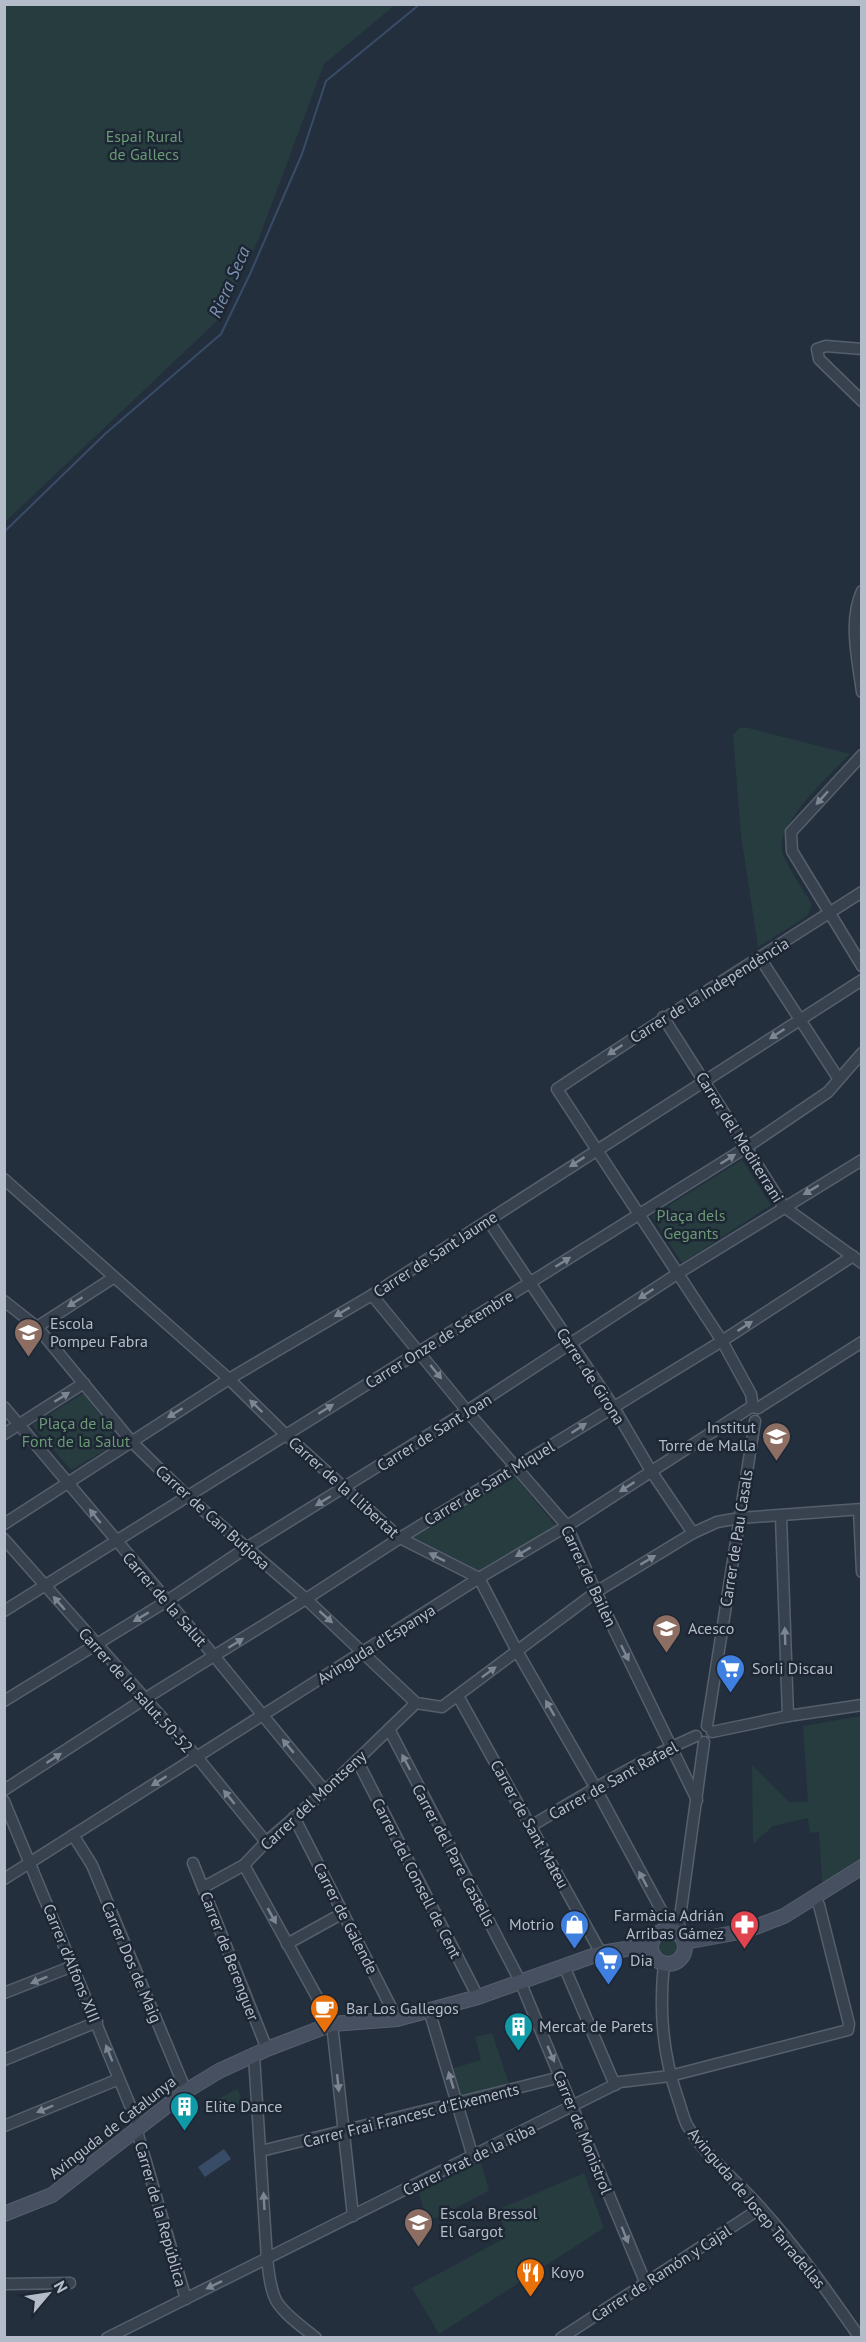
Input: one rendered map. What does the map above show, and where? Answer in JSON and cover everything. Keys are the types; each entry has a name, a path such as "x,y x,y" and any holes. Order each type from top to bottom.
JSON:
{"street":[{"path":"861,349 826,346 818,349 817,353 819,359 861,401"},
{"path":"861,591 858,599 855,634 861,692"},
{"path":"861,755 791,832 792,850 831,912 861,966"},
{"name":"Carrer de la Independència","path":"596,1149 556,1089 663,1017 760,958 861,892"},
{"path":"760,958 838,1078"},
{"name":"Carrer de Sant Jaume","path":"4,1524 229,1379 372,1295 861,980"},
{"name":"Carrer del Mediterrani","path":"663,1017 784,1207 857,1260"},
{"name":"Carrer Onze de Setembre","path":"4,1611 747,1147 828,1092 861,1053"},
{"path":"596,1149 722,1341 751,1394 753,1408"},
{"name":"Carrer de Sant Joan","path":"4,1701 167,1601 246,1548 467,1411 677,1274 861,1160"},
{"name":"Carrer de la Llibertat","path":"4,1179 229,1379 285,1434 400,1538 479,1578"},
{"name":"Carrer de Girona","path":"489,1220 613,1406 651,1471 693,1533"},
{"name":"Carrer de Sant Miquel","path":"4,1790 400,1538 613,1406 857,1260"},
{"path":"37,1327 113,1278"},
{"name":"Carrer de Bailèn","path":"372,1295 467,1411 567,1526 596,1592 697,1800"},
{"name":"Carrer de Can Butjosa","path":"4,1301 37,1327 131,1442 187,1496 364,1652 416,1703"},
{"name":"Avinguda d'Espanya","path":"4,1879 479,1578 567,1526 651,1471 861,1342"},
{"path":"4,1434 84,1383"},
{"name":"Carrer de la Salut","path":"4,1407 325,1791"},
{"name":"Carrer de Pau Casals","path":"710,1729 754,1421 760,1417 753,1408"},
{"path":"416,1703 442,1707 596,1592 693,1533 717,1522 740,1518 860,1509 861,1572"},
{"path":"781,1516 788,1716"},
{"name":"Carrer de la salut,50-52","path":"4,1539 95,1644 146,1698 266,1842"},
{"path":"479,1578 517,1651 678,1935 684,1953 676,1962 664,1964 655,1957 651,1945 661,1931 678,1935 745,1930 784,1916 861,1867"},
{"name":"Carrer de Sant Mateu","path":"458,1696 602,1953"},
{"name":"Carrer del Montseny","path":"204,1887 244,1865 416,1703"},
{"path":"710,1729 861,1705"},
{"name":"Carrer de Sant Rafael","path":"531,1826 595,1787 670,1747 700,1739 696,1731 699,1726 710,1729"},
{"name":"Carrer del Pare Castells","path":"389,1730 520,1981"},
{"path":"678,1935 697,1800 700,1739"},
{"name":"Carrer del Consell de Cent","path":"357,1760 478,1997"},
{"name":"Carrer d'Alfons XIII","path":"4,1801 97,2022 138,2128"},
{"name":"Carrer de Galende","path":"294,1817 397,2019"},
{"name":"Carrer Dos de Maig","path":"73,1835 92,1865 186,2091"},
{"name":"Carrer de Berenguer","path":"193,1863 267,2049"},
{"path":"244,1865 332,2024 342,2132 353,2216"},
{"name":"Carrer Prat de la Riba","path":"108,2337 620,2082 670,2076 848,2030 849,2024 819,1905 813,1897"},
{"path":"287,1944 343,1913"},
{"name":"Avinguda de Catalunya","path":"4,2214 52,2195 186,2091 219,2071 267,2049 332,2024 397,2019 478,1997 602,1953 651,1945"},
{"name":"Avinguda de Josep Tarradellas","path":"664,1964 661,1989 665,2053 670,2076 687,2124 705,2148 761,2208 819,2278 860,2337"},
{"path":"4,1994 73,1966"},
{"path":"564,1966 615,2085"},
{"name":"Carrer de Monistrol","path":"520,1981 646,2284"},
{"path":"429,2010 473,2157"},
{"path":"4,2060 97,2022"},
{"path":"254,2056 267,2259 276,2300 284,2310 316,2337"},
{"name":"Carrer Frai Francesc d'Eixements","path":"261,2151 561,2078"},
{"path":"4,2126 119,2079"},
{"name":"Carrer de la República","path":"138,2128 186,2299"},
{"name":"Carrer de Ramón y Cajal","path":"561,2337 761,2208"},
{"path":"4,2284 70,2283"}],"green space":[{"name":"Espai Rural de Gallecs","path":"4,5 395,5 324,64 259,238 220,318 5,522"},
{"path":"739,728 748,728 850,754 807,800 787,827 782,840 784,857 812,904 807,916 758,947 741,835 733,735"},
{"name":"Plaça dels Gegants","path":"742,1160 771,1205 682,1263 652,1216"},
{"name":"Plaça de la Font de la Salut","path":"84,1393 119,1442 71,1470 32,1425"},
{"path":"513,1474 556,1526 478,1574 410,1538"},
{"path":"861,1716 861,1861 822,1883 819,1832 810,1833 808,1818 773,1826 753,1844 752,1765 789,1802 808,1802 803,1726"},
{"path":"668,1934 677,1938 681,1947 677,1956 668,1960 659,1956 655,1947 659,1938"},
{"path":"492,2033 511,2090 458,2104 447,2070 481,2060 475,2037"},
{"path":"237,2089 243,2101 217,2116 210,2103"},
{"path":"481,2162 489,2191 438,2217 431,2219 426,2216 419,2193"},
{"path":"584,2173 604,2228 439,2334 412,2288 505,2238 499,2209"}],"water":[{"path":"224,2149 231,2159 205,2177 198,2167"}],"waterway":[{"name":"Riera Seca","path":"4,532 105,434 221,334 250,274 302,154 326,81 420,4"}],"place":[{"name":"Escola Pompeu Fabra","path":"29,1358"},
{"name":"Institut Torre de Malla","path":"777,1462"},
{"name":"Acesco","path":"667,1654"},
{"name":"Sorli Discau","path":"731,1694"},
{"name":"Motrio","path":"575,1950"},
{"name":"Farmàcia Adrián Arribas Gámez","path":"745,1950"},
{"name":"Dia","path":"609,1986"},
{"name":"Bar Los Gallegos","path":"325,2034"},
{"name":"Mercat de Parets","path":"518,2052"},
{"name":"Elite Dance","path":"184,2132"},
{"name":"Escola Bressol El Gargot","path":"419,2248"},
{"name":"Koyo","path":"530,2298"}]}
